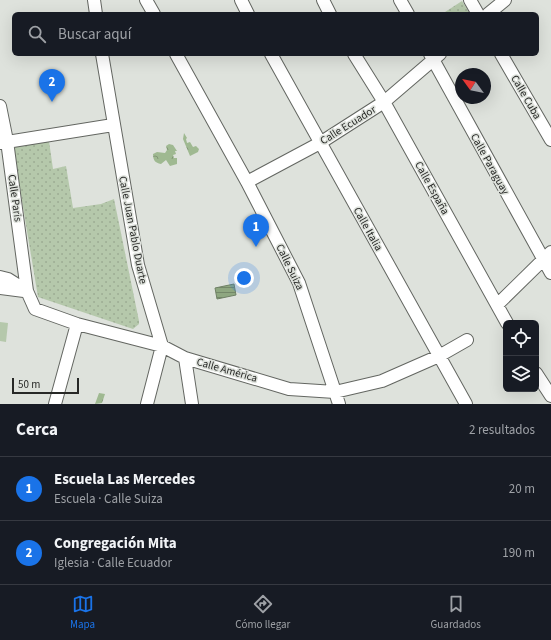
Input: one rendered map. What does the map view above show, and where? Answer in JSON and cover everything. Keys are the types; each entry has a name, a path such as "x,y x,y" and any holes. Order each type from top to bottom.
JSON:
{"street":[{"path":"94,0 96,12"},
{"path":"146,0 153,12"},
{"path":"241,0 247,12"},
{"path":"322,0 329,12"},
{"path":"400,0 407,12"},
{"path":"470,0 477,12"},
{"path":"490,12 505,0"},
{"name":"Calle Juan Pablo Duarte","path":"102,56 138,265 162,346"},
{"name":"Calle Suiza","path":"177,56 247,182 300,283 339,404"},
{"name":"Calle Italia","path":"271,56 466,404"},
{"name":"Calle España","path":"355,56 384,102 505,320"},
{"name":"Calle Ecuador","path":"247,182 320,143 384,102 434,56"},
{"name":"Calle Paraguay","path":"434,56 547,256 551,273"},
{"name":"Calle Cuba","path":"502,56 551,140"},
{"name":"Calle Paris","path":"0,106 4,142 28,291"},
{"path":"4,142 113,125"},
{"path":"497,305 547,256"},
{"path":"0,277 8,279 28,291"},
{"path":"0,288 28,291"},
{"name":"Calle América","path":"28,291 34,309 77,324 162,346 185,358 289,389 335,392 382,381 439,356 467,340"},
{"path":"55,404 77,324"},
{"path":"147,404 162,346"},
{"path":"185,358 192,404"},
{"path":"539,378 551,396"}],"shaded area":[{"path":"462,1 469,12 445,12"},
{"path":"49,141 53,169 66,166 73,208 101,204 114,199 139,321 139,324 133,329 38,297 13,147"},
{"path":"234,284 236,295 217,299 215,288"},
{"path":"0,322 8,323 6,342 0,341"}],"green space":[{"path":"184,133 187,138 187,143 190,142 193,147 196,146 199,149 198,152 190,156 183,139"},
{"path":"169,144 173,145 177,151 175,151 176,154 173,155 174,158 177,158 177,164 170,166 166,160 161,164 157,163 154,160 153,154 157,152 165,153 167,150 166,146"},
{"path":"99,393 105,394 102,403 95,404"}],"place":[{"name":"Congregación Mita","path":"52,102"},
{"name":"Escuela Las Mercedes","path":"256,247"}]}
